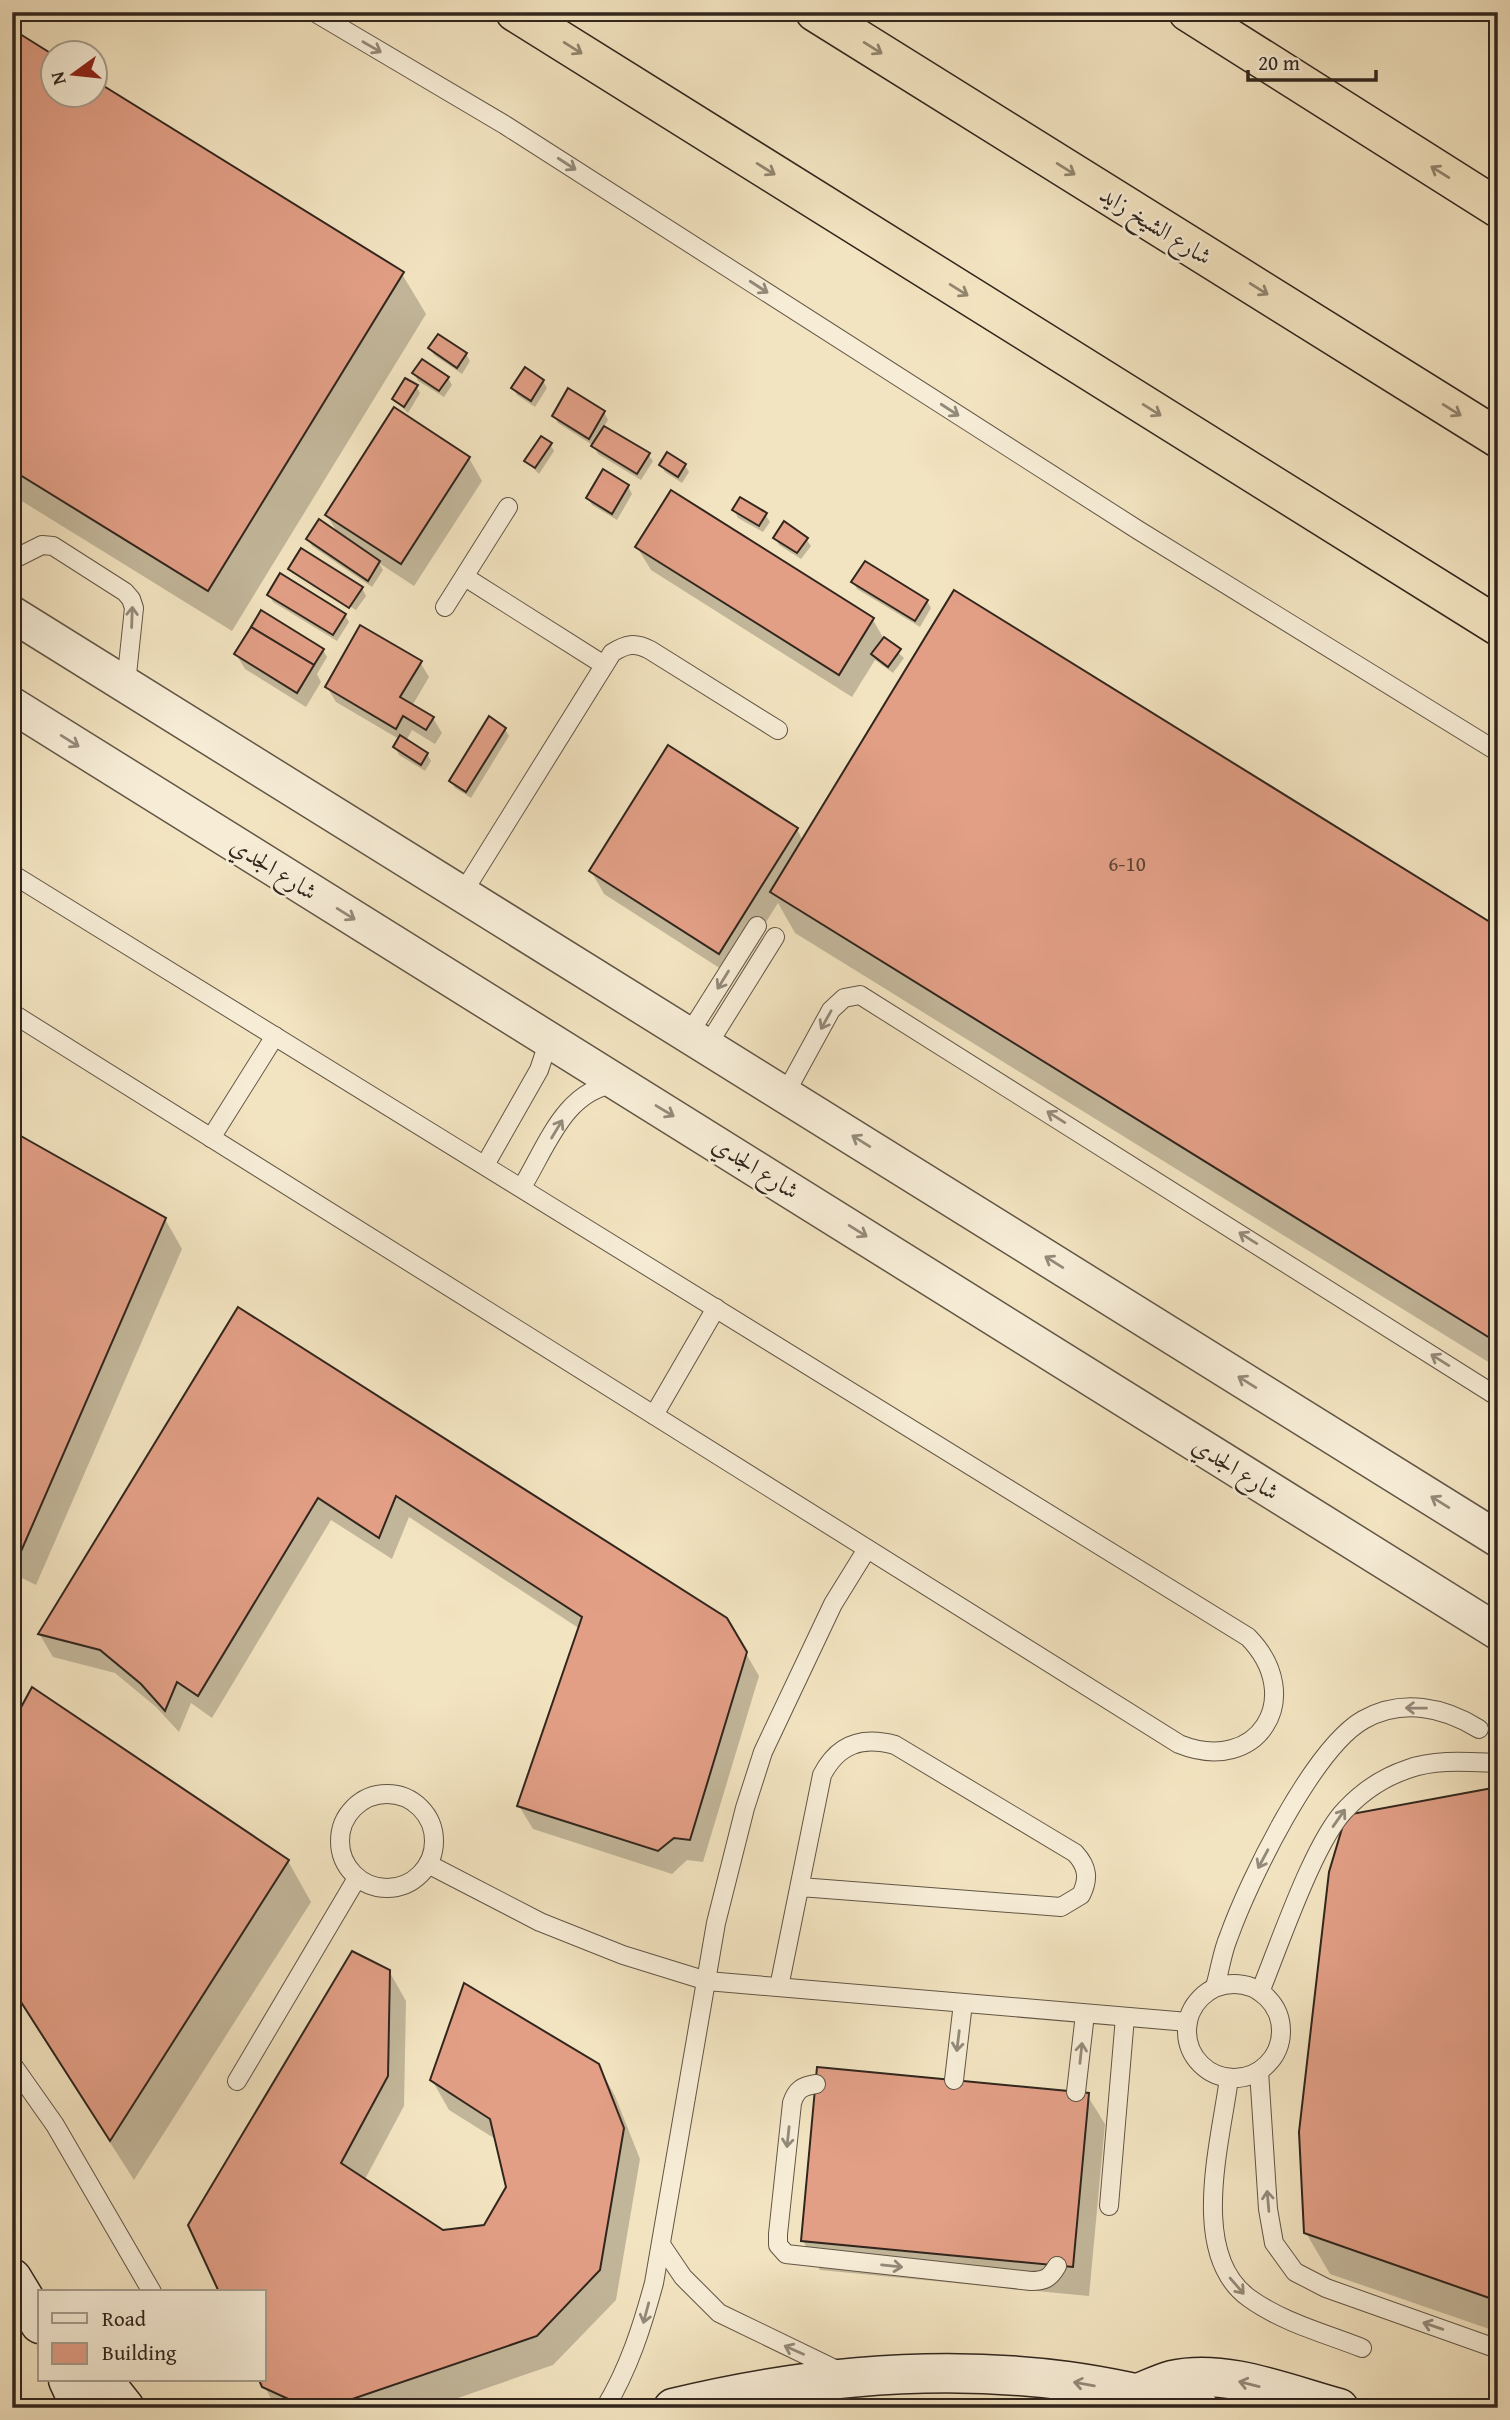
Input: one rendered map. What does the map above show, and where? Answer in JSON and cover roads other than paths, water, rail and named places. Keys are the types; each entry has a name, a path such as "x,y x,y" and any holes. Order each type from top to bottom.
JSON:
{"highway":[{"path":"515,12 1498,626"},
{"name":"شارع الشيخ زايد","path":"815,12 1498,438"},
{"path":"1188,12 1498,208"}],"main road":[{"path":"12,2268 38,2300"},
{"path":"12,2278 38,2321"},
{"path":"673,2408 790,2385 927,2373 1069,2381 1138,2393 1199,2408"},
{"path":"1138,2393 1171,2380 1206,2377 1240,2381 1339,2408"},
{"path":"69,2382 82,2408"},
{"path":"105,2382 125,2408"}],"street":[{"path":"12,614 1498,1539"},
{"name":"شارع الجدي","path":"12,705 1498,1632"}],"lane":[{"path":"314,12 505,125 1138,530 1498,752"},
{"path":"445,607 509,507"},
{"path":"12,560 42,545 53,546 125,592 134,608 126,684"},
{"path":"465,577 604,665"},
{"path":"462,894 604,665 617,649 638,644 778,730"},
{"path":"12,874 1248,1637 1263,1653 1273,1672 1276,1693 1270,1715 1259,1733 1241,1747 1221,1753 1199,1752 1179,1744 12,1013"},
{"path":"698,1040 757,926"},
{"path":"698,1040 775,937"},
{"path":"785,1094 831,1010 844,998 860,995 1498,1397"},
{"path":"211,1138 275,1036"},
{"path":"485,1165 539,1070 549,1040"},
{"path":"522,1187 570,1107 581,1095 599,1086 620,1084"},
{"path":"654,1415 716,1308"},
{"path":"606,2408 640,2334 662,2246 729,1865 763,1752 833,1604 867,1549"},
{"path":"1215,1987 1227,1939 1246,1892 1269,1848 1325,1758 1355,1725 1381,1712 1420,1707 1457,1716 1479,1729"},
{"path":"779,1987 822,1775 831,1759 844,1748 869,1741 895,1745 1075,1853 1083,1861 1087,1873 1081,1895 1061,1907 800,1887"},
{"path":"1260,1992 1322,1843 1344,1810 1373,1784 1410,1768 1448,1762 1498,1763"},
{"path":"378,1795 402,1796 416,1804 427,1817 433,1849 428,1864 417,1877 403,1885 387,1889 357,1878 346,1865 340,1850 340,1833 346,1818 355,1805 378,1795"},
{"path":"428,1864 540,1922 623,1955 707,1981 1188,2022"},
{"path":"237,2081 357,1878"},
{"path":"1246,1985 1260,1992 1274,2005 1281,2022 1280,2041 1273,2058 1259,2071 1229,2078 1214,2074 1192,2053 1188,2022 1203,1996 1215,1987 1246,1985"},
{"path":"954,2080 963,2003"},
{"path":"1076,2092 1085,2014"},
{"path":"1108,2206 1125,2017"},
{"path":"12,2064 55,2125 151,2290"},
{"path":"1259,2071 1268,2209 1274,2244 1295,2272 1326,2288 1498,2349"},
{"path":"1229,2078 1211,2216 1220,2260 1233,2285 1265,2308 1362,2348"},
{"path":"816,2084 805,2085 796,2092 792,2103 778,2234 778,2245 786,2254 1031,2281 1042,2281 1051,2276 1057,2266"},
{"path":"662,2246 683,2277 719,2313 856,2378"}]}
